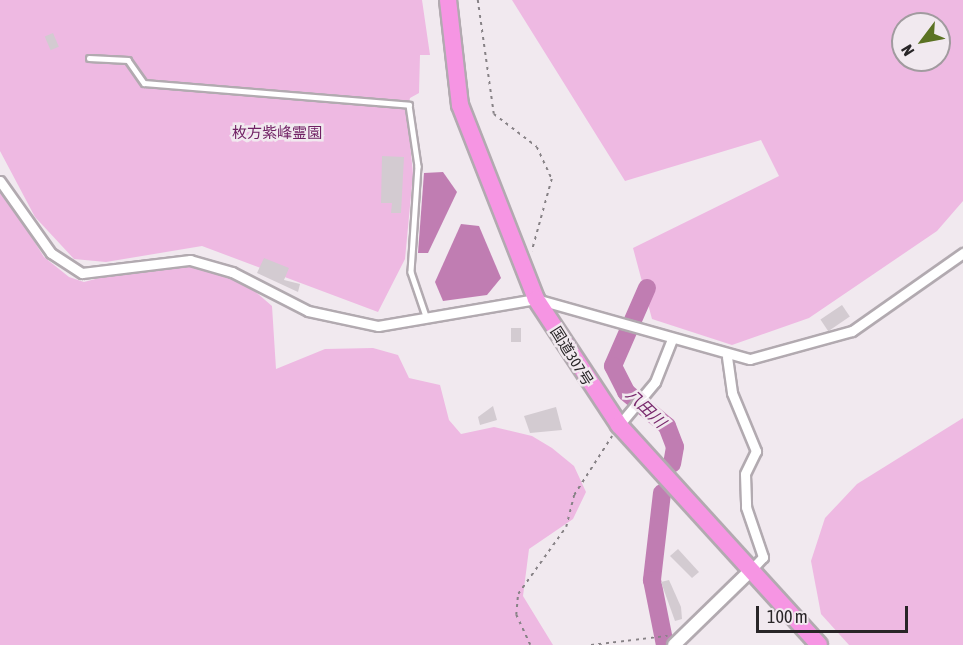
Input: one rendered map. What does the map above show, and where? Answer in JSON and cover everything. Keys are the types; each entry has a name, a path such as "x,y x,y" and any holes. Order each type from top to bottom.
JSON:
{"highway":[{"name":"国道307号","path":"448,0 460,105 536,299 619,425 819,645"}],"street":[{"path":"0,181 31,230 70,269 114,272 189,260 232,272 328,317 378,326 536,299 727,357 750,359 789,352 852,331 963,254"},
{"path":"619,425 654,382 672,339"},
{"path":"677,643 763,557 746,507 745,474 756,451 732,393 727,357"}],"lane":[{"path":"89,57 128,60 144,83 409,105 418,166 411,272 426,316"}],"path":[{"path":"478,0 494,114 537,147 552,179 525,275"},
{"path":"530,645 516,615 521,588 566,526 574,495 619,425"},
{"path":"591,645 677,643"}],"green space":[{"name":"枚方紫峰霊園","path":"0,0 422,0 430,55 420,55 419,93 410,98 407,112 413,174 405,259 378,312 202,246 106,262 74,259 35,217 0,151"},
{"path":"512,0 963,0 963,201 937,231 809,318 732,345 652,319 633,248 779,176 761,140 625,181"},
{"path":"0,187 44,257 69,277 84,282 122,272 201,265 251,288 272,306 276,369 325,349 373,348 398,355 409,378 440,385 449,420 461,434 494,427 532,436 552,448 574,466 586,492 573,519 529,549 523,596 553,645 0,645"},
{"path":"963,418 963,645 849,645 821,614 811,561 825,518 857,484"}],"shaded area":[{"path":"443,172 457,192 428,253 418,253 424,173"},
{"path":"461,224 479,226 501,278 487,295 443,301 435,282"}],"building":[{"path":"53,33 59,47 51,50 45,37"},
{"path":"382,156 404,157 401,213 391,213 392,203 381,203"},
{"path":"264,258 289,268 284,280 300,284 298,292 257,273"},
{"path":"842,305 850,317 828,331 820,320"},
{"path":"511,328 521,328 521,342 511,342"},
{"path":"493,406 497,420 480,425 478,417"},
{"path":"556,407 562,430 530,433 524,416"},
{"path":"678,549 699,572 692,578 670,556"},
{"path":"669,580 681,607 682,619 675,621 661,582"}],"waterway":[{"name":"八田川","path":"647,288 613,366 626,392 667,426 675,447 672,464"},
{"name":"八田川","path":"662,493 652,580 665,645"}]}
